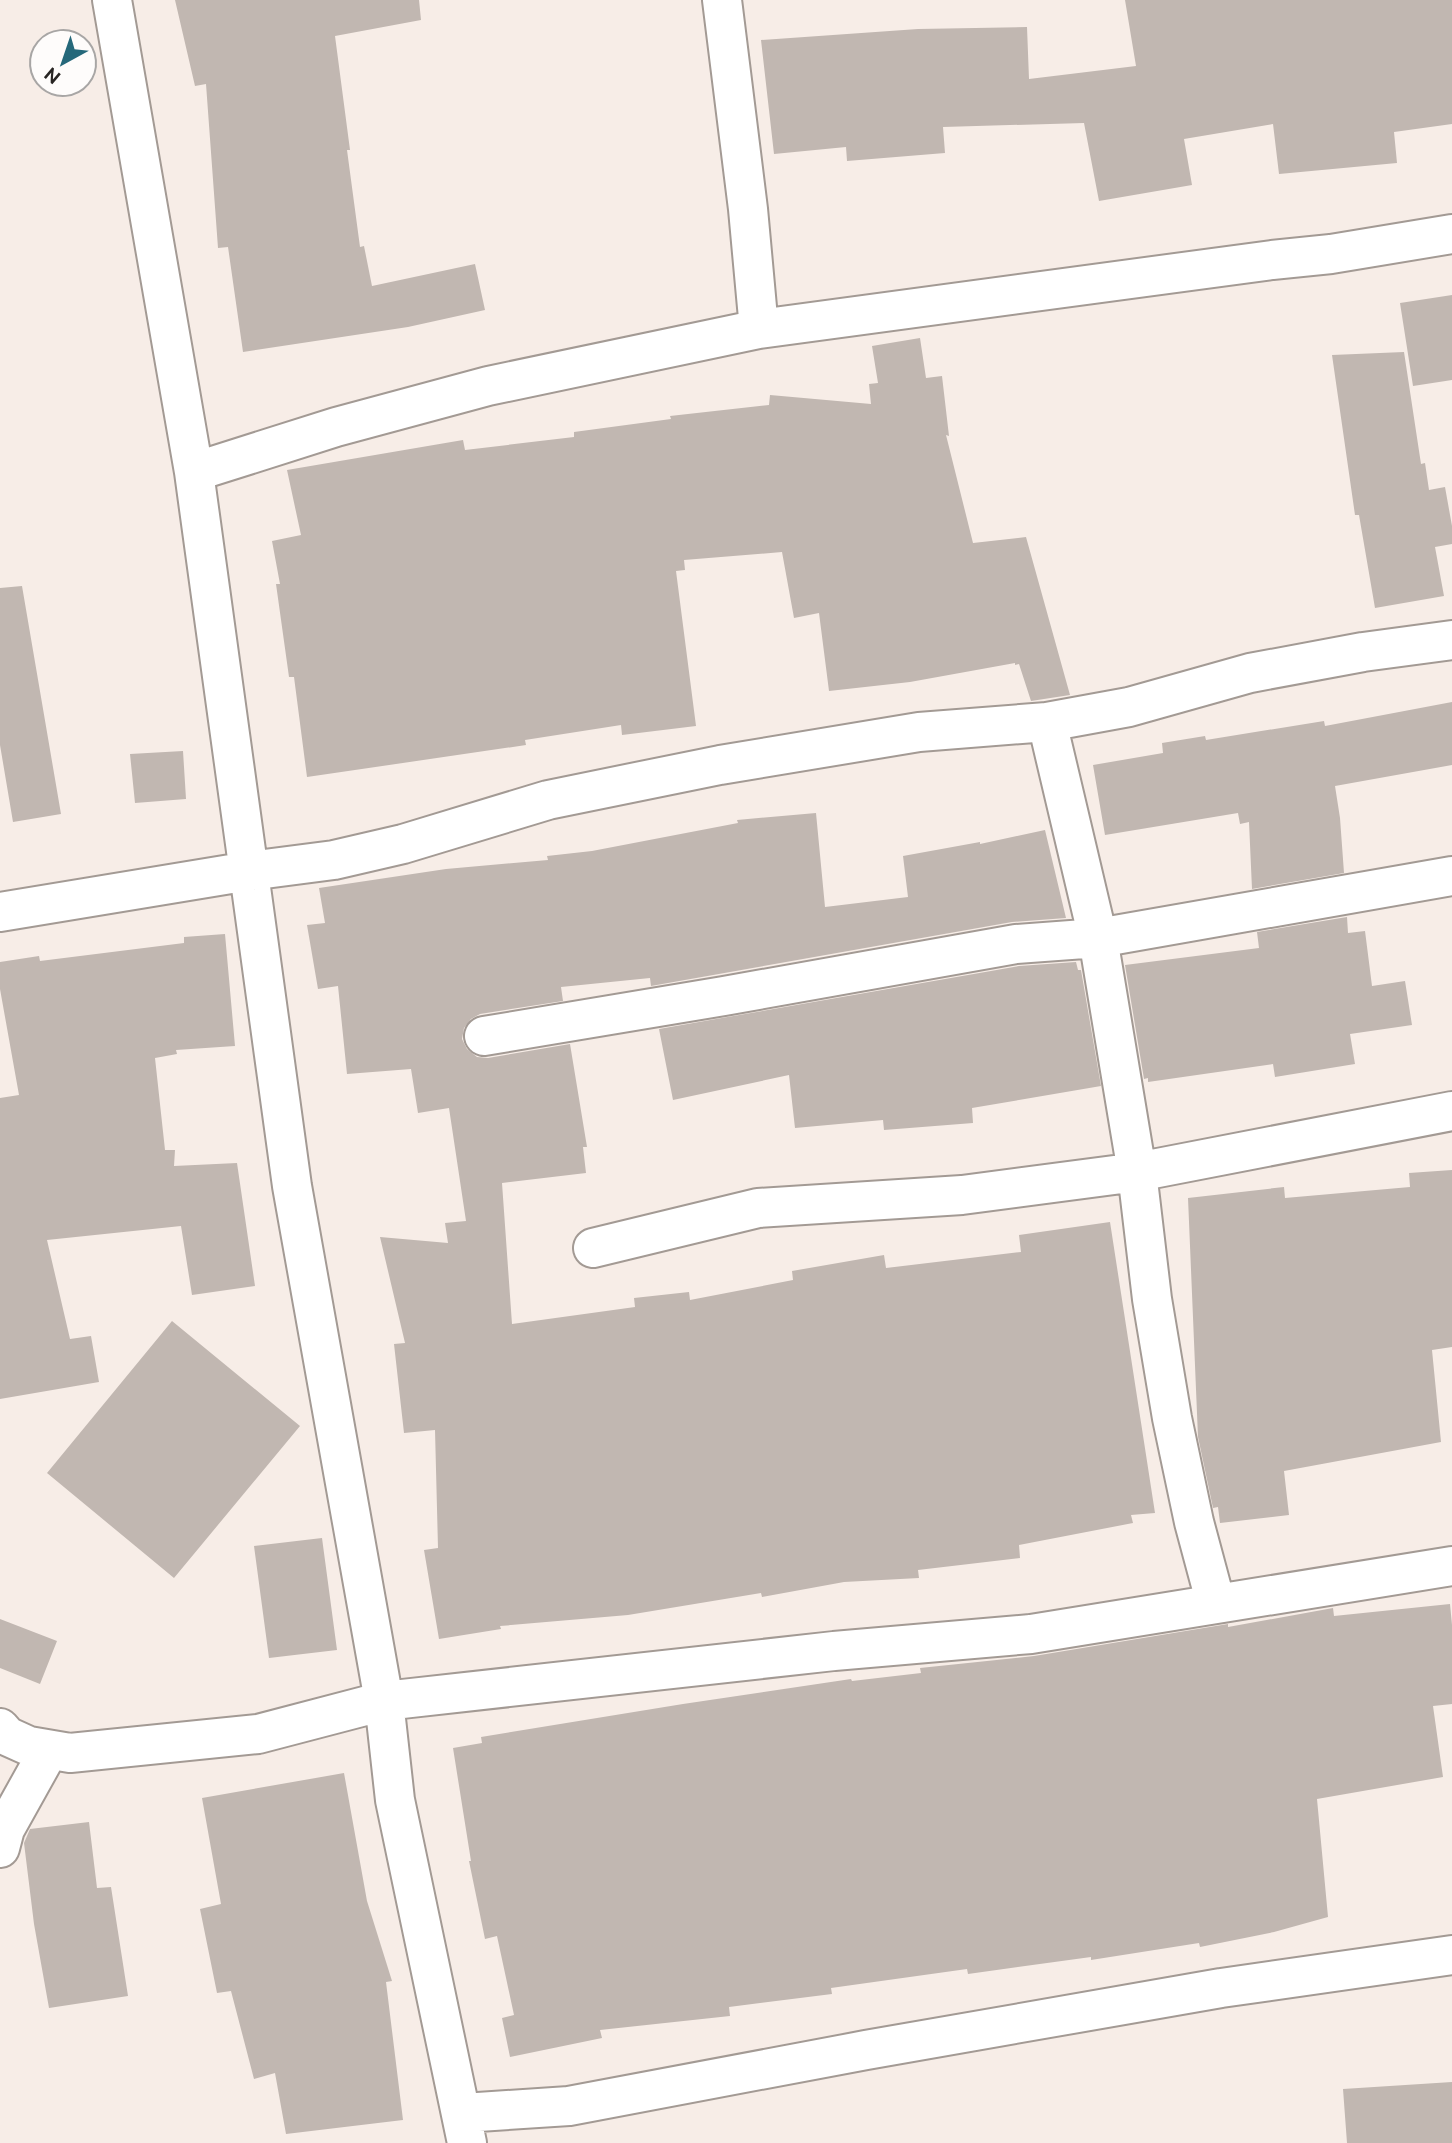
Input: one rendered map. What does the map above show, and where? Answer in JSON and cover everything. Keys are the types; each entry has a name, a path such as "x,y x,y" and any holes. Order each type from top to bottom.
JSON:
{"street":[{"path":"112,0 194,472 292,1186 384,1702 395,1800 465,2128 853,2052 1221,1988 1452,1955"},
{"path":"722,0 748,209 759,329"},
{"path":"194,472 336,427 488,386 759,329 1331,254 1452,234"},
{"path":"0,912 249,871 334,860 403,844 548,800 720,765 919,732 1047,722 1129,707 1250,673 1363,652 1452,640"},
{"path":"1047,722 1098,937 1137,1172 1152,1299 1172,1418 1194,1522 1216,1604"},
{"path":"484,1036 1016,944 1098,937 1452,876"},
{"path":"593,1248 758,1208 962,1195 1137,1172 1452,1111"},
{"path":"0,1728 7,1736 29,1746 70,1753 258,1734 384,1702 834,1651 1031,1634 1452,1566"},
{"path":"0,1848 5,1829 49,1750"}],"building":[{"path":"175,0 419,0 421,20 335,36 360,247 364,246 372,286 475,264 485,310 408,327 243,352 228,247 218,248 206,84 195,86"},
{"path":"1125,0 1452,0 1452,124 1394,132 1397,163 1279,174 1273,124 1184,139 1192,185 1099,201 1084,123 943,127 945,153 847,161 846,147 774,154 761,40 918,29 1027,27 1029,79 1136,66"},
{"path":"1452,295 1452,380 1413,386 1400,303"},
{"path":"920,338 926,378 942,376 949,436 946,435 973,543 1026,537 1070,695 1031,701 1019,664 1015,663 910,682 829,691 819,613 794,618 782,552 684,560 685,570 676,571 696,726 622,735 621,725 525,740 526,745 307,777 294,677 289,677 276,584 280,584 272,541 301,535 287,470 463,440 465,450 574,437 574,432 671,419 670,416 769,405 770,395 871,404 869,384 878,383 872,346"},
{"path":"1404,352 1421,464 1425,463 1429,490 1445,487 1452,526 1452,544 1435,547 1444,596 1375,608 1359,515 1355,515 1332,355"},
{"path":"22,586 61,814 13,822 0,745 0,588"},
{"path":"1452,702 1452,765 1335,786 1344,873 1252,889 1249,822 1240,824 1238,813 1105,835 1093,765 1163,753 1162,743 1205,736 1206,740 1324,721 1325,726"},
{"path":"183,751 186,799 135,803 130,754"},
{"path":"816,813 825,907 908,897 903,856 1045,830 1066,918 1012,922 651,986 650,978 561,987 563,1001 480,1014 471,1019 464,1028 462,1039 467,1049 477,1057 488,1058 570,1044 587,1147 583,1147 586,1173 502,1183 512,1324 635,1307 634,1298 689,1292 690,1300 793,1280 792,1271 884,1255 886,1268 1021,1252 1019,1235 1110,1222 1155,1513 1131,1515 1133,1523 1019,1545 1020,1558 918,1570 919,1578 844,1582 762,1597 761,1593 628,1615 500,1626 501,1629 439,1639 424,1550 438,1548 435,1430 404,1433 394,1344 405,1343 380,1237 448,1243 445,1223 466,1221 449,1108 418,1113 411,1069 347,1074 338,986 318,989 307,925 325,923 319,888 446,869 548,860 547,856 592,851 738,823 737,820"},
{"path":"1347,917 1348,933 1365,931 1372,986 1405,981 1412,1025 1350,1034 1355,1064 1275,1077 1273,1064 1148,1082 1148,1078 1144,1079 1125,965 1259,948 1257,932"},
{"path":"225,934 235,1046 176,1050 177,1054 155,1058 165,1150 175,1150 174,1166 237,1163 255,1286 192,1295 181,1226 47,1240 70,1339 91,1336 99,1382 0,1399 0,1098 19,1095 0,989 0,962 39,956 40,961 184,943 184,937"},
{"path":"1076,962 1078,970 1081,970 1101,1086 972,1108 973,1123 884,1130 883,1120 795,1128 789,1075 673,1100 659,1029 1019,966"},
{"path":"1452,1170 1452,1347 1432,1350 1441,1442 1284,1471 1289,1515 1220,1523 1218,1507 1213,1508 1198,1437 1188,1198 1284,1187 1285,1198 1410,1187 1409,1173"},
{"path":"172,1321 300,1426 174,1578 47,1473"},
{"path":"322,1538 337,1650 269,1658 254,1546"},
{"path":"1450,1604 1452,1704 1433,1706 1443,1777 1317,1799 1328,1917 1274,1932 1200,1947 1199,1943 1091,1960 1091,1957 968,1974 967,1969 831,1988 832,1994 729,2007 730,2016 600,2030 602,2038 510,2057 502,2018 514,2015 497,1936 485,1939 469,1861 453,1748 482,1743 481,1737 683,1704 851,1679 921,1673 920,1668 1034,1656 1228,1624 1228,1627 1333,1608 1334,1616"},
{"path":"0,1619 57,1641 40,1684 0,1668"},
{"path":"344,1773 367,1901 392,1981 386,1982 403,2120 286,2134 275,2073 254,2079 231,1991 217,1993 200,1909 221,1904 202,1798"},
{"path":"89,1822 97,1888 111,1887 128,1996 49,2008 34,1924 24,1843 30,1829"},
{"path":"1452,2082 1452,2143 1347,2143 1343,2089"}]}
